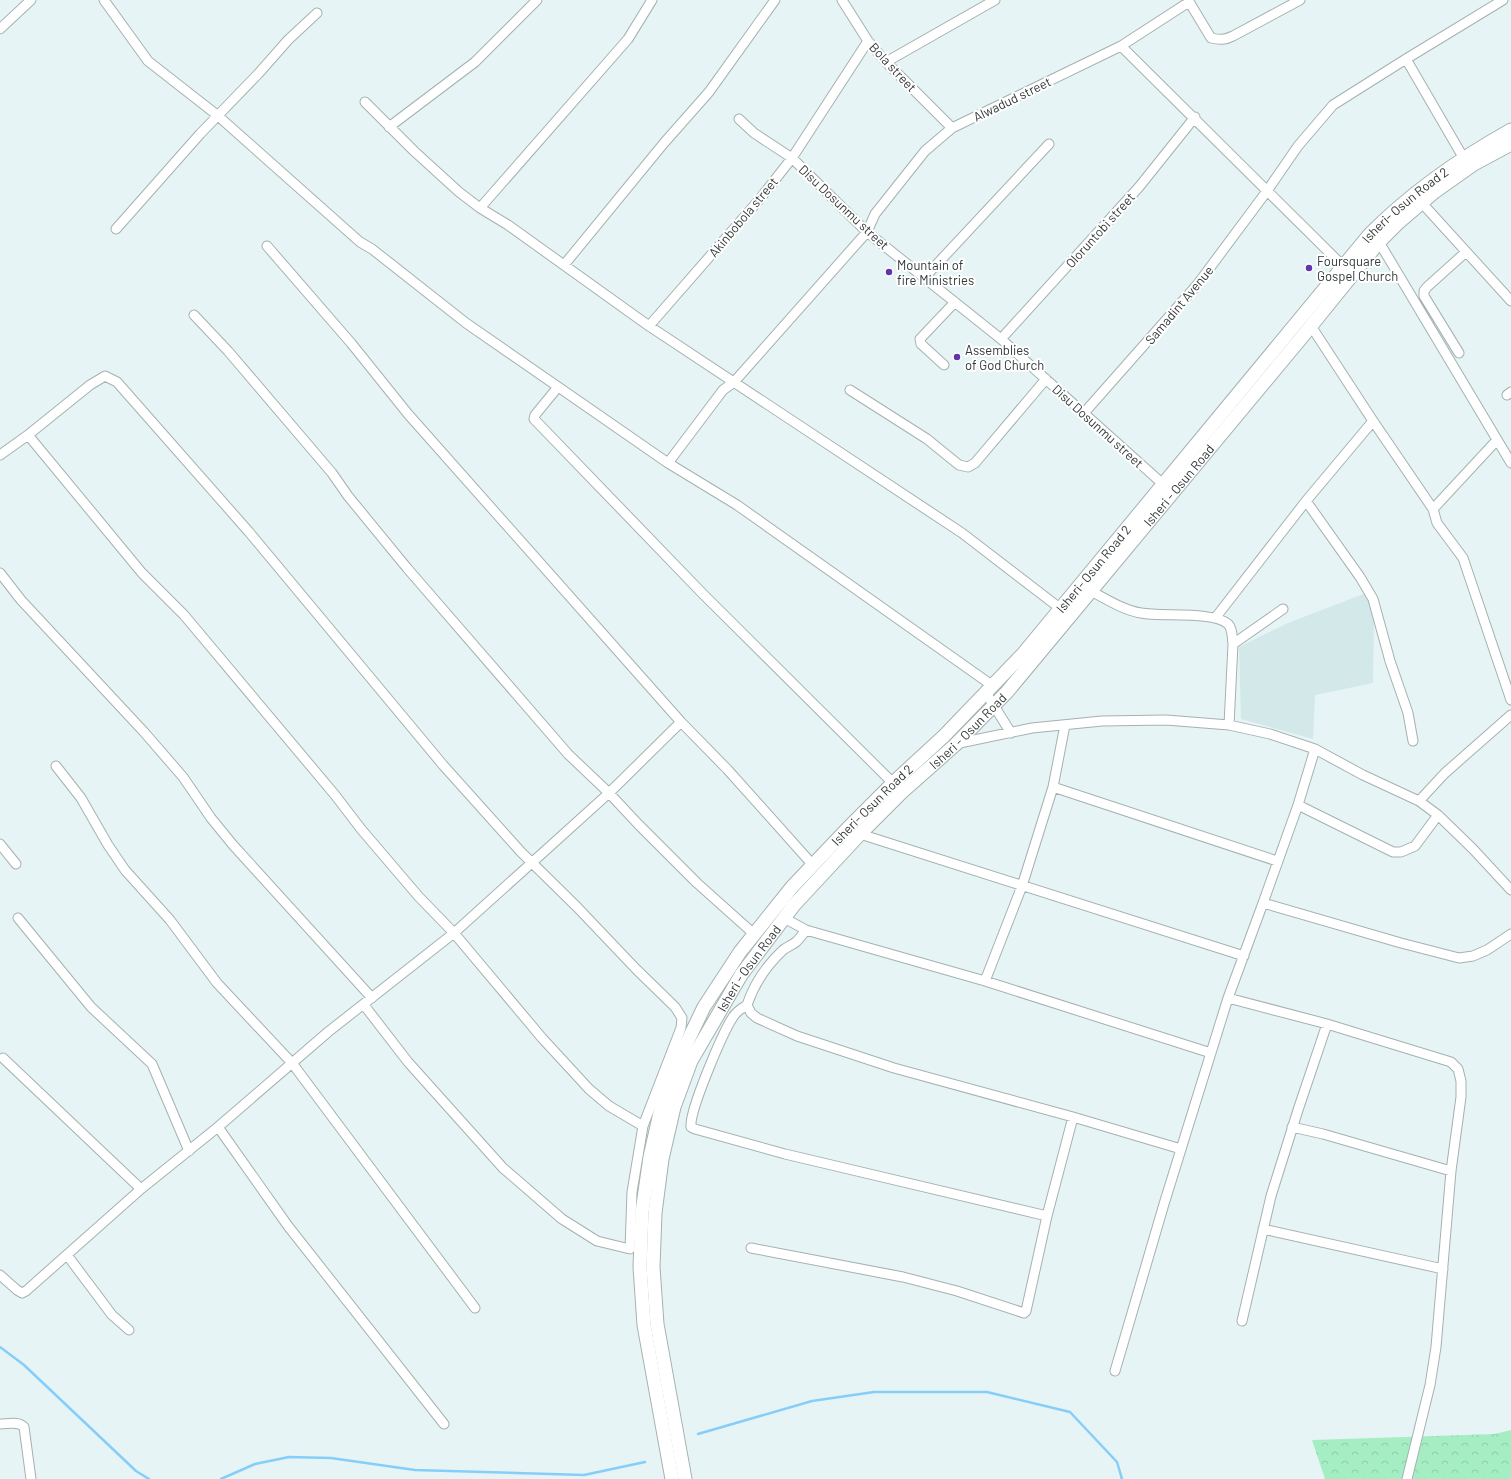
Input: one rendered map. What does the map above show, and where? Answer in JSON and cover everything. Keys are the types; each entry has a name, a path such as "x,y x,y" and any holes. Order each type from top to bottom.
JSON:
{"main road":[{"name":"Isheri- Osun Road 2","path":"672,1479 644,1325 640,1267 642,1212 650,1157 662,1104 679,1059 704,1007 740,952 792,887 812,864 893,782 944,736 990,690 1023,654 1370,234 1391,213 1428,182 1463,157 1511,130"},
{"name":"Isheri - Osun Road","path":"685,1479 657,1324 653,1267 655,1221 662,1159 674,1107 691,1061 741,975 784,918 827,869 901,793 955,745 994,705 1091,591 1379,242 1421,202 1474,164 1510,146"}],"street":[{"path":"0,29 31,0"},
{"path":"104,0 148,60 217,115 360,242 372,249 466,323 668,462 737,505 990,690 994,705 1011,733"},
{"path":"389,127 475,62 537,0"},
{"path":"480,208 628,39 652,0"},
{"path":"564,265 664,143 709,92 775,0"},
{"name":"Bola street","path":"842,0 868,41 886,62 952,128"},
{"path":"886,62 995,0"},
{"path":"1189,1 1211,38 1220,40 1234,36 1300,0"},
{"name":"Samadint Avenue","path":"1084,414 1198,284 1267,191 1298,146 1333,105 1503,0"},
{"name":"Alwadud street","path":"668,462 723,390 734,382 867,232 875,214 925,151 952,128 1121,46 1189,1"},
{"path":"116,229 217,115 258,74 288,40 317,13"},
{"name":"Akinbobola street","path":"649,326 759,200 792,158 868,41"},
{"path":"1121,46 1343,266"},
{"path":"1406,59 1463,157"},
{"path":"365,102 444,179 480,208 508,225 649,326 962,533 1061,609"},
{"name":"Oloruntobi street","path":"1001,339 1139,186 1195,118"},
{"name":"Disu Dosunmu street","path":"739,120 754,133 792,158 867,232 1001,339 1164,485"},
{"path":"924,278 1049,144"},
{"path":"1421,202 1466,252 1510,297"},
{"path":"1379,242 1497,440 1508,450 1511,463"},
{"path":"267,246 347,338 408,414 680,722 727,769 812,864"},
{"path":"1459,353 1424,296 1424,291 1466,252"},
{"path":"944,366 921,344 920,339 955,302"},
{"path":"194,315 228,351 332,473 348,496 407,568 568,754 697,882 754,934"},
{"path":"1311,326 1433,509 1437,523 1463,558 1511,700"},
{"path":"0,455 28,435 90,384 105,376 117,382 249,532 442,765 532,863 675,1007 682,1018 681,1028 643,1126 632,1192 630,1250 597,1241 562,1219 503,1168 408,1062 364,1005"},
{"path":"850,390 927,439 959,465 968,467 975,463 1046,379"},
{"path":"558,386 535,415 534,419 537,423 702,593 893,782"},
{"path":"1216,617 1306,501 1373,421"},
{"path":"28,435 142,573 184,616 335,795 357,825 454,934 542,1038 589,1089 609,1106 643,1126"},
{"path":"1433,509 1497,440"},
{"path":"1306,501 1360,577 1373,599 1390,661 1408,713 1413,741"},
{"path":"0,573 21,600 144,732 183,777 211,818 233,845 372,998"},
{"path":"1091,591 1140,614 1216,617 1228,624 1232,632 1233,644 1229,725"},
{"path":"1233,644 1283,610"},
{"path":"1419,801 1445,773 1511,716"},
{"path":"944,736 955,745 1032,728 1102,721 1166,720 1229,725 1270,734 1315,749 1419,801 1438,815 1474,849 1511,890"},
{"path":"0,1275 17,1290 22,1293 26,1291 141,1189 218,1127 328,1032 454,934 609,793 680,722"},
{"path":"985,981 1022,886 1053,787 1065,725"},
{"path":"1115,1371 1228,998 1298,805 1315,749"},
{"path":"56,766 81,798 108,844 129,875 170,920 217,983 292,1063 475,1308"},
{"path":"1053,787 1277,861"},
{"path":"1298,805 1393,852 1401,852 1415,846 1438,815"},
{"path":"860,834 1244,956"},
{"path":"0,844 16,864"},
{"path":"1263,903 1401,943 1459,958 1473,956 1486,950 1511,934"},
{"path":"18,918 91,1007 152,1064 189,1151"},
{"path":"784,918 806,930 985,981 1211,1053"},
{"path":"806,930 797,940 783,950 764,972 750,996 747,1005 733,1016 702,1087 690,1122 691,1126 695,1129 770,1150 1047,1216"},
{"path":"1228,998 1327,1024 1451,1062 1458,1069 1461,1081 1461,1097 1452,1171 1436,1347 1430,1385 1407,1479"},
{"path":"747,1005 751,1013 757,1018 797,1036 894,1068 1181,1150"},
{"path":"1242,1321 1271,1196 1292,1127 1327,1024"},
{"path":"3,1058 141,1189"},
{"path":"751,1248 903,1278 957,1292 1022,1313 1026,1310 1047,1216 1073,1118"},
{"path":"218,1127 288,1226 444,1424"},
{"path":"1292,1127 1323,1134 1452,1171"},
{"path":"1263,1229 1443,1269"},
{"path":"66,1255 112,1315 129,1330"},
{"path":"0,1424 19,1423 24,1427 31,1479"}],"shaded area":[{"path":"1366,593 1374,622 1373,683 1315,695 1313,739 1241,719 1239,647 1288,623"}],"green space":[{"path":"1511,1430 1511,1479 1325,1479 1312,1440 1495,1434"}],"waterway":[{"path":"0,1347 24,1365 136,1471 149,1479"},
{"path":"698,1434 812,1401 874,1392 987,1392 1070,1412 1117,1462 1122,1479"},
{"path":"221,1479 255,1464 289,1457 331,1458 415,1470 584,1475 645,1462"}],"place":[{"name":"Foursquare Gospel Church","path":"1309,268"},
{"name":"Mountain of fire Ministries","path":"889,272"},
{"name":"Assemblies of God Church","path":"957,357"}]}
